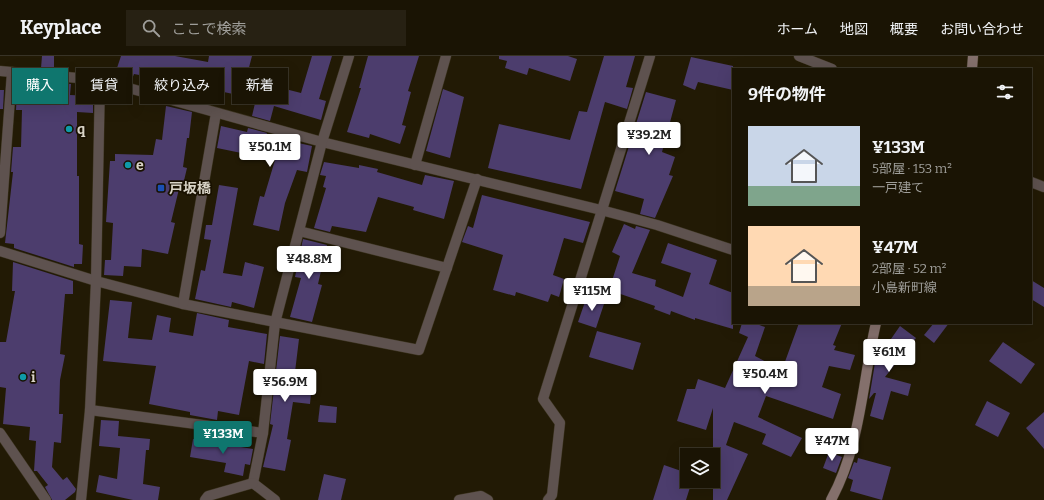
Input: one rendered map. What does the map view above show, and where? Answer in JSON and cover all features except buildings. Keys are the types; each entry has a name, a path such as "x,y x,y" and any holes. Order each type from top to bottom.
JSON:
{"main road":[{"path":"972,68 973,56"},
{"path":"831,500 849,461 855,438 876,324"}],"street":[{"path":"253,483 263,433 275,323 322,142 349,56"},
{"path":"415,165 446,56"},
{"path":"554,498 560,423 543,399 650,56"},
{"path":"799,56 829,68"},
{"path":"0,70 12,72 0,233"},
{"path":"132,89 322,142 601,210 657,225 732,250"},
{"path":"81,500 90,410 96,281 100,104"},
{"path":"184,304 216,113"},
{"path":"0,251 96,281 184,304 419,350 477,179"},
{"path":"1032,182 1044,187"},
{"path":"299,232 447,268"},
{"path":"90,410 263,433"},
{"path":"0,433 46,500"},
{"path":"205,500 208,496 253,483"},
{"path":"253,483 275,500"},
{"path":"459,500 481,496 488,500"}],"place":[{"name":"q","path":"69,129"},
{"name":"e","path":"128,165"},
{"name":"戸坂橋","path":"161,188"},
{"name":"i","path":"23,377"}]}
